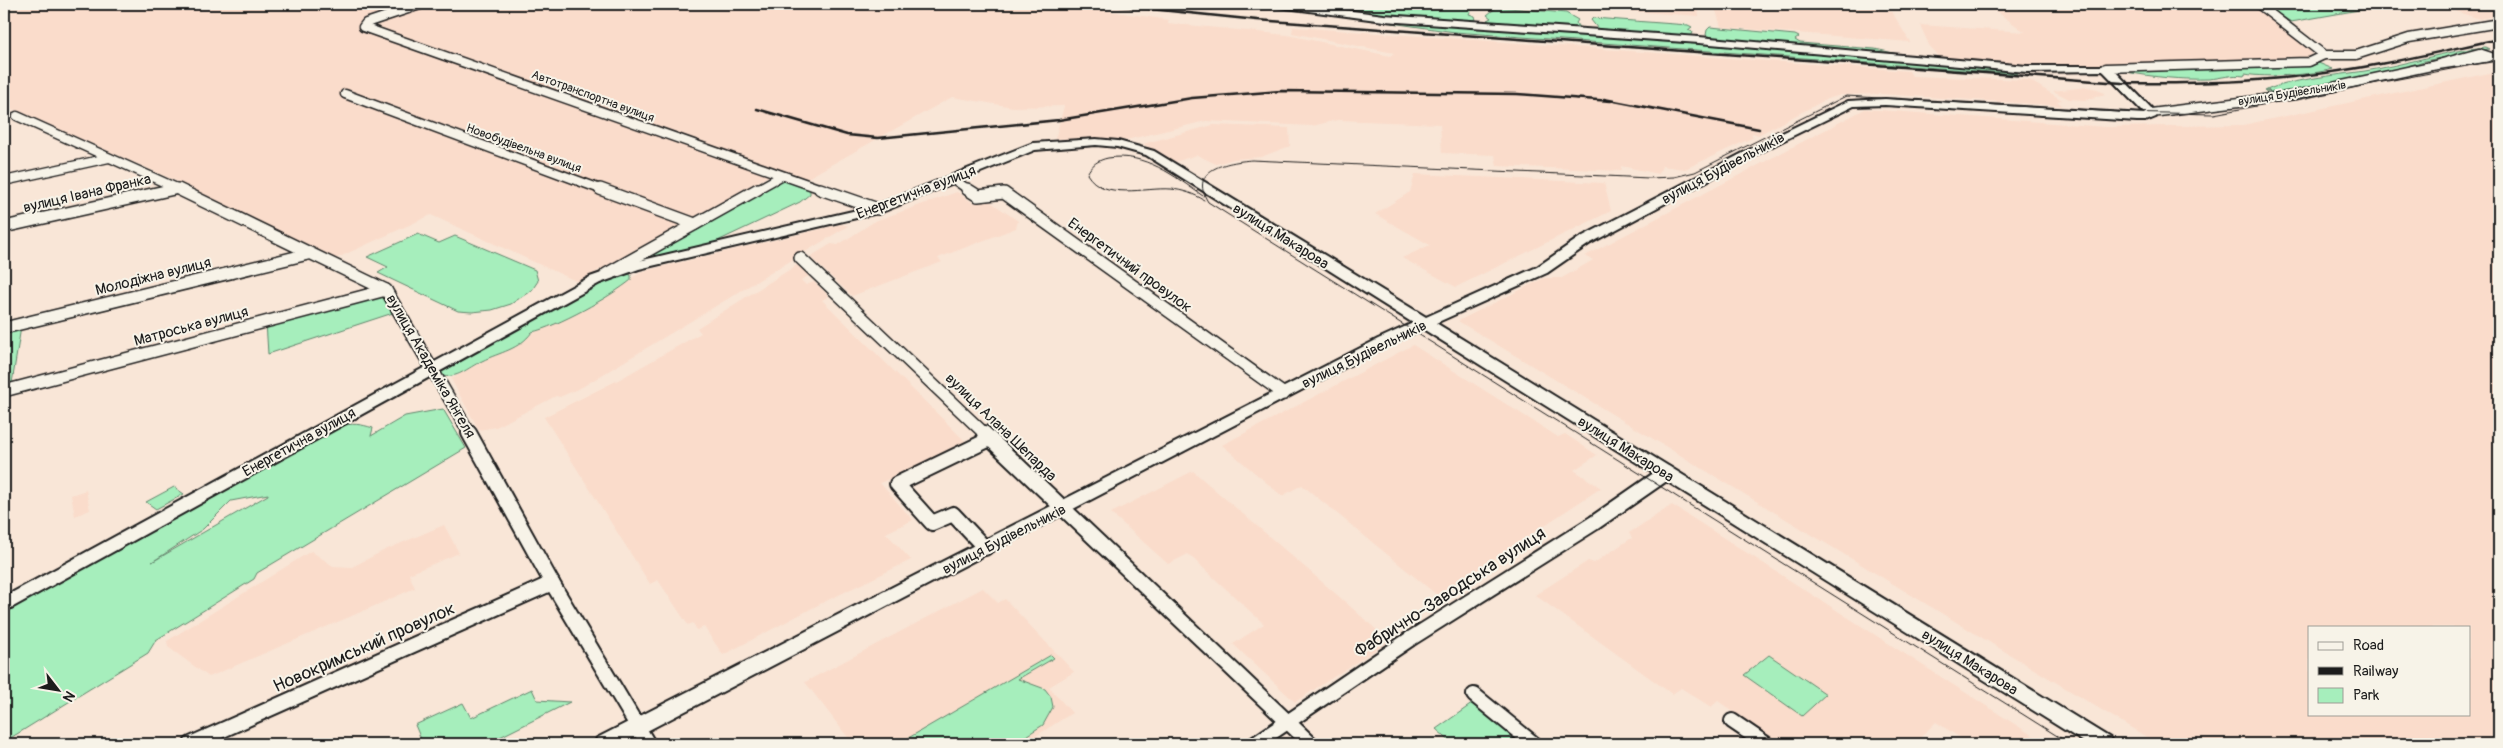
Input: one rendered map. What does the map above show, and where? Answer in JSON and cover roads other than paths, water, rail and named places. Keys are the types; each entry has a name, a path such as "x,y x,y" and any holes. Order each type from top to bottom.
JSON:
{"street":[{"name":"Автотранспортна вулиця","path":"423,4 366,23 363,27 878,210"},
{"name":"вулиця Будівельників","path":"1279,4 1384,18 1709,41 2027,69 2299,63 2315,60 2324,55 2364,53 2409,38 2499,23"},
{"path":"2258,4 2324,55"},
{"name":"вулиця Будівельників","path":"604,744 643,736 985,548 1383,342 1542,270 1584,241 1772,142 1852,103 1885,102 2137,118 2150,117 2151,112 2296,95 2431,66 2479,53 2491,57 2475,61 2431,66"},
{"path":"2106,68 2151,112"},
{"name":"Новобудівельна вулиця","path":"345,94 695,224"},
{"name":"вулиця Академіка Янгеля","path":"17,116 176,188 308,254 386,290 552,583 643,736"},
{"name":"Енергетична вулиця","path":"595,280 635,266 878,210 1033,147 1048,144 1096,142 1118,144 1150,153"},
{"name":"вулиця Макарова","path":"1150,153 2102,744"},
{"path":"4,181 109,158"},
{"name":"Енергетична вулиця","path":"4,605 781,176"},
{"name":"Енергетичний провулок","path":"953,179 978,196 1004,193 1284,394"},
{"name":"вулиця Івана Франка","path":"4,227 176,188"},
{"name":"Молодіжна вулиця","path":"4,328 308,254"},
{"name":"вулиця Алана Шепарда","path":"800,258 1311,744"},
{"name":"Матроська вулиця","path":"4,391 386,290"},
{"path":"985,548 953,514 932,523 897,484 990,439"},
{"name":"Фабрично-Заводська вулиця","path":"1256,744 1410,639 1594,523 1666,474"},
{"name":"Новокримський провулок","path":"191,744 552,583"},
{"path":"1474,695 1534,744"},
{"path":"1732,720 1766,744"}],"tram line":[{"path":"2070,744 1208,202 1203,191 1203,182 1207,175 1213,169 1222,165 1252,160 1649,178 1674,177 1695,172 1846,96 2118,112 2214,114 2488,62 2499,56 2499,46"},
{"path":"1203,196 1158,167 1134,159 1122,157 1104,159 1093,166 1087,174 1094,182 1114,190 1171,189 1180,190 1204,200"}],"railway":[{"path":"1102,4 1257,20 2122,83 2212,82 2301,76 2376,65 2499,39"},
{"path":"757,109 847,135 878,138 1059,120 1192,98 1281,91 1517,94 1611,101"},
{"path":"1604,99 1759,129"}]}
